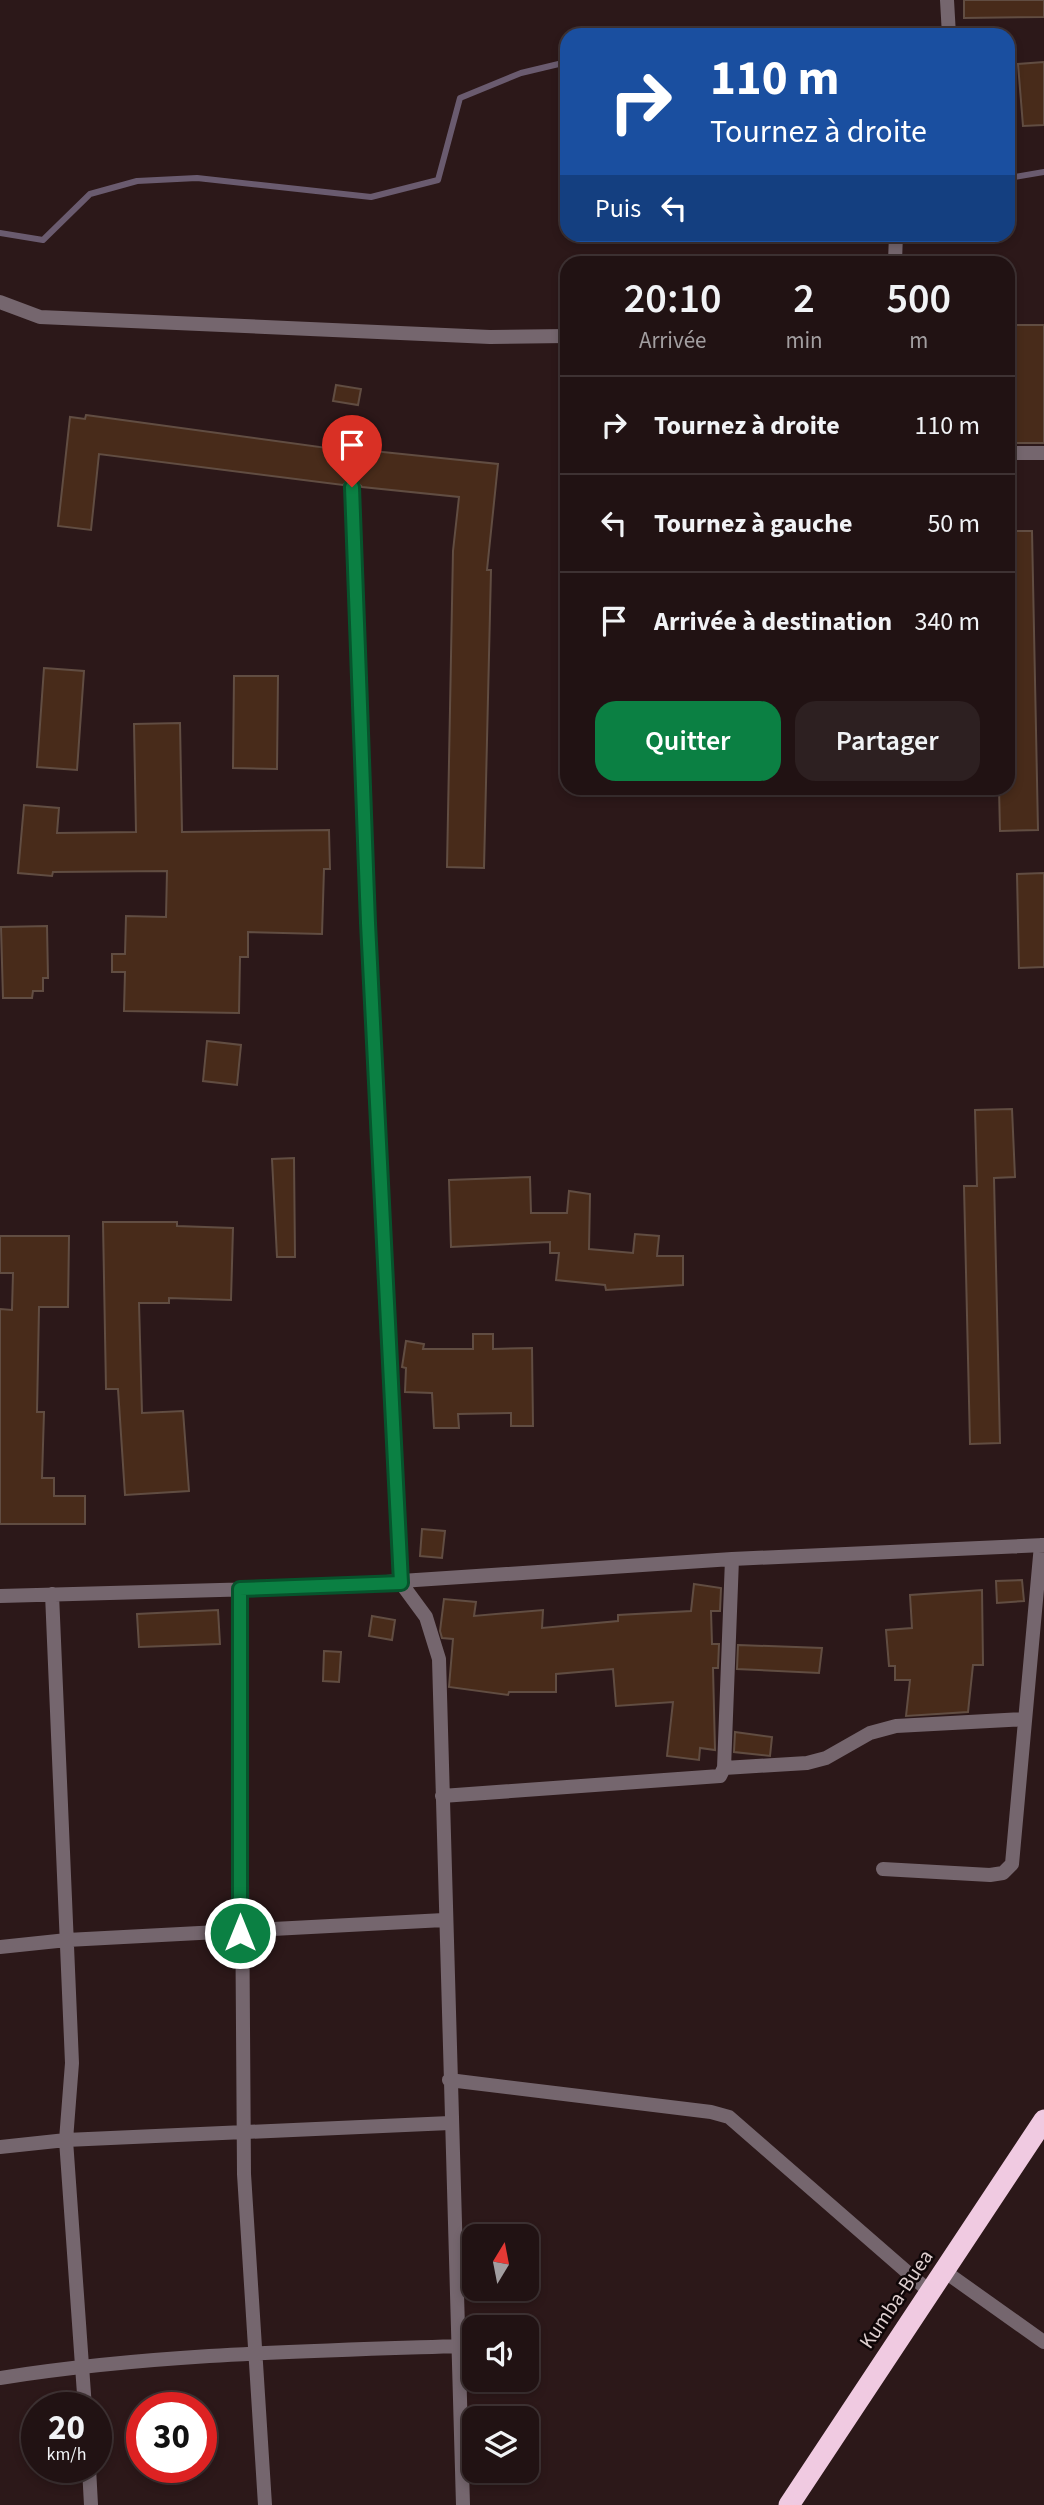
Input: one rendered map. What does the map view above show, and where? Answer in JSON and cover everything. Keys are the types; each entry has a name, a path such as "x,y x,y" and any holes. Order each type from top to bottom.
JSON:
{"highway":[{"name":"Kumba-Buea","path":"789,2505 1044,2120"}],"street":[{"path":"947,0 949,28"},
{"path":"0,302 40,317 490,337 560,336"},
{"path":"1015,453 1044,453"},
{"path":"352,487 368,923 401,1583 426,1617 439,1659 444,1920 460,2346 463,2505"},
{"path":"0,1597 401,1583 732,1559 1043,1545 1012,1864 1003,1872 990,1875 883,1869"},
{"path":"442,1796 720,1776 724,1768 732,1559"},
{"path":"240,1589 243,2133 265,2505"},
{"path":"52,1594 72,2063 66,2140 84,2392"},
{"path":"724,1768 807,1763 826,1758 870,1733 896,1726 1025,1719"},
{"path":"0,1947 67,1940 240,1933 444,1920"},
{"path":"449,2080 711,2112 729,2117 930,2292"},
{"path":"0,2147 66,2140 450,2123"},
{"path":"944,2271 1044,2342"},
{"path":"0,2378 82,2365 254,2353 460,2346"},
{"path":"90,2483 91,2505"}],"building":[{"path":"964,0 1044,0 1044,17 964,18"},
{"path":"1044,62 1044,125 1023,126 1018,64"},
{"path":"1015,325 1044,325 1044,443 1015,443"},
{"path":"336,385 361,389 358,405 333,401"},
{"path":"86,415 363,453 364,450 498,464 487,570 491,570 484,868 447,867 453,551 459,497 362,487 352,477 343,485 99,454 91,530 58,526 70,417 85,419"},
{"path":"1015,531 1032,531 1038,830 1000,831 999,795 1015,795"},
{"path":"44,668 84,671 77,770 37,767"},
{"path":"234,676 278,676 277,769 233,768"},
{"path":"180,723 182,832 329,830 330,869 324,869 322,934 248,932 248,957 240,957 239,1013 124,1011 125,972 112,972 112,954 125,954 126,916 166,917 167,871 53,872 52,876 18,873 24,805 59,808 57,833 136,832 134,724"},
{"path":"1044,873 1044,967 1019,968 1017,874"},
{"path":"47,926 48,978 43,978 43,991 33,991 32,998 3,998 1,927"},
{"path":"207,1041 241,1045 237,1085 203,1081"},
{"path":"1012,1109 1015,1177 994,1178 1000,1443 970,1444 964,1186 977,1186 975,1110"},
{"path":"294,1158 295,1257 277,1257 272,1159"},
{"path":"530,1177 531,1213 567,1213 569,1191 590,1194 589,1249 633,1253 635,1234 659,1236 657,1256 683,1256 683,1285 606,1290 605,1285 556,1280 559,1253 550,1253 550,1242 451,1247 449,1180"},
{"path":"103,1222 177,1222 177,1226 233,1228 231,1300 169,1298 169,1303 139,1303 142,1413 183,1411 189,1491 125,1495 118,1389 106,1389"},
{"path":"0,1236 69,1236 68,1307 39,1307 37,1412 44,1412 42,1478 54,1478 54,1496 85,1496 85,1524 0,1524 0,1309 12,1310 13,1273 0,1273"},
{"path":"473,1334 493,1334 493,1349 532,1348 533,1426 511,1426 511,1413 458,1414 459,1428 434,1428 432,1393 405,1392 406,1368 402,1367 406,1341 424,1344 423,1349 473,1349"},
{"path":"422,1529 445,1531 442,1558 420,1556"},
{"path":"1022,1580 1024,1601 997,1603 996,1581"},
{"path":"694,1584 721,1588 720,1611 711,1611 712,1644 719,1644 718,1668 713,1668 715,1750 700,1748 699,1760 667,1756 673,1702 616,1706 613,1669 556,1674 556,1692 509,1692 508,1695 449,1687 453,1639 442,1638 440,1631 444,1599 476,1602 474,1616 543,1610 542,1628 618,1621 618,1615 691,1611"},
{"path":"982,1590 983,1665 973,1665 968,1712 906,1716 910,1680 895,1680 895,1666 889,1666 886,1630 912,1628 910,1595"},
{"path":"218,1610 220,1644 139,1647 137,1614"},
{"path":"372,1616 395,1620 392,1640 369,1636"},
{"path":"738,1645 822,1648 819,1673 737,1669"},
{"path":"324,1651 341,1652 339,1682 323,1681"},
{"path":"735,1732 772,1737 770,1756 734,1752"}],"waterway":[{"path":"0,233 43,240 90,194 137,181 197,178 371,197 438,180 460,98 521,73 560,64"},
{"path":"1015,177 1044,172"}],"route":[{"path":"240,1933 240,1589 401,1583 368,923 352,487"}]}
